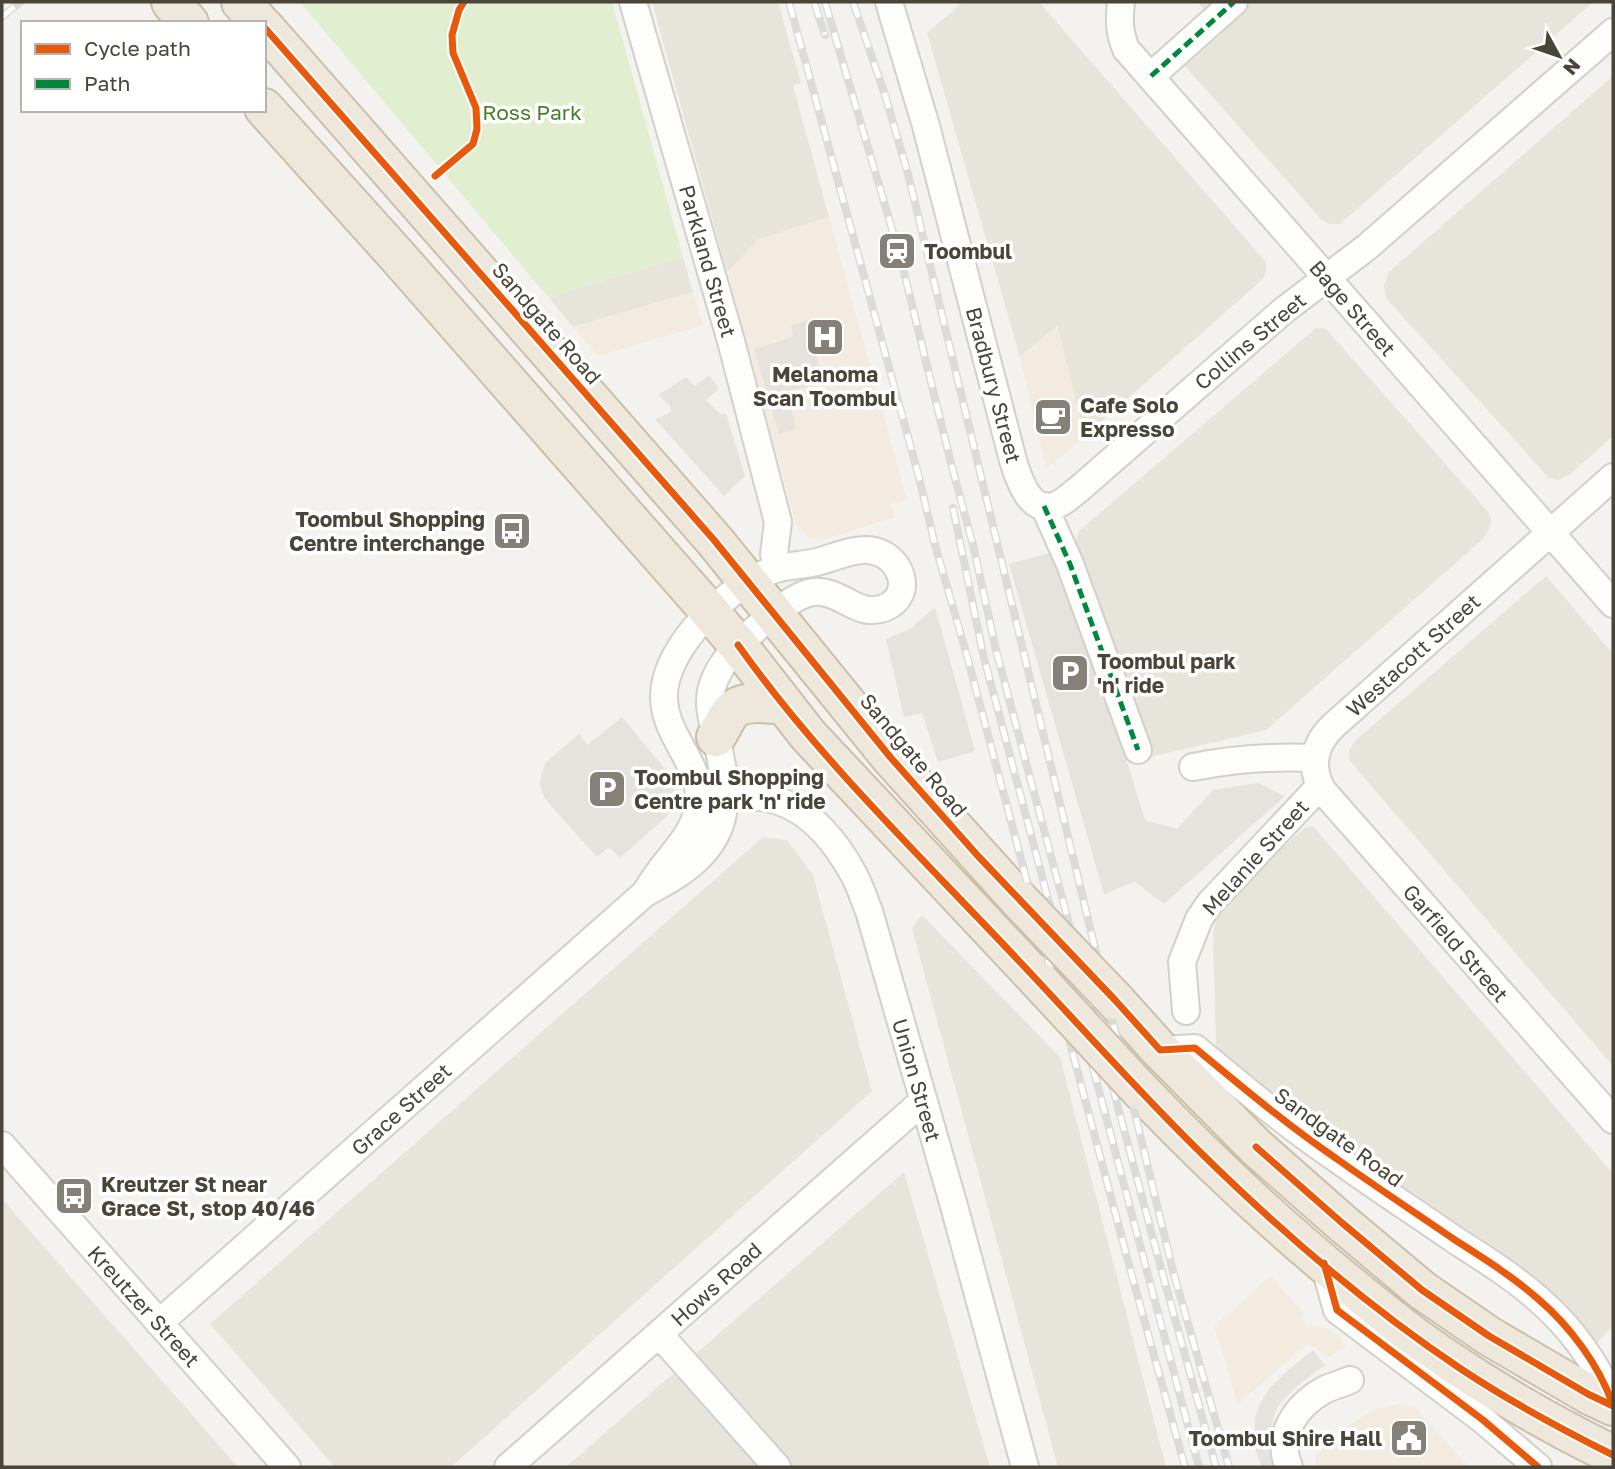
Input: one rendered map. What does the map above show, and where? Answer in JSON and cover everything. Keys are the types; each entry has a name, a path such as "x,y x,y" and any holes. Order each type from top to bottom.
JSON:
{"highway":[{"path":"170,2 187,21"},
{"path":"241,2 258,21"},
{"name":"Sandgate Road","path":"266,29 714,540 762,575 774,614 891,758 1160,1050 1256,1147 1422,1290 1489,1336 1588,1395 1613,1405"},
{"path":"266,110 710,612 808,735 1197,1149 1274,1222 1402,1326 1463,1370 1613,1455"},
{"path":"716,737 731,712 741,705 783,705"}],"street":[{"name":"Parkland Street","path":"633,2 731,341 778,522 774,554 762,575"},
{"name":"Bradbury Street","path":"889,2 926,126 1014,464 1028,496 1044,506 1070,564 1138,750"},
{"name":"Bage Street","path":"1121,2 1120,35 1126,49 1613,604"},
{"path":"1151,76 1234,2"},
{"name":"Collins Street","path":"1044,506 1056,505 1079,489 1283,311 1367,247 1613,32"},
{"name":"Westacott Street","path":"1315,758 1325,733 1613,477"},
{"name":"Parkland Street","path":"778,522 810,564"},
{"name":"Grace Street","path":"159,1323 643,894 686,838 697,815 699,794 696,778 689,758 671,729 664,710 663,694 677,650 688,635 710,612 762,575 853,551 877,551 886,555 901,572 902,583 894,602 885,608 864,610 831,594 812,592 801,595 774,614 725,660 711,690 710,704 726,794 723,817 717,834 702,855 685,870 643,894"},
{"path":"1193,766 1230,760 1315,758"},
{"name":"Garfield Street","path":"1315,758 1320,786 1329,799 1613,1120"},
{"name":"Melanie Street","path":"1186,1012 1182,962 1199,919 1210,903 1320,786"},
{"name":"Union Street","path":"699,794 757,797 778,801 794,808 811,820 840,853 856,878 869,911 954,1206 1025,1467"},
{"name":"Sandgate Road","path":"1160,1050 1195,1048 1336,1159 1537,1298 1574,1336 1597,1370 1613,1405"},
{"name":"Hows Road","path":"508,1467 923,1101"},
{"name":"Kreutzer Street","path":"2,1145 287,1467"},
{"path":"1324,1263 1338,1310 1483,1420 1538,1467"},
{"path":"659,1334 777,1467"},
{"path":"1289,1467 1285,1459 1284,1439 1293,1417 1307,1402 1325,1390 1350,1380"}],"shaded area":[{"path":"652,2 778,2 801,83 793,86 829,217 759,239 727,272"},
{"path":"963,2 1039,2 1266,262 1263,279 1085,436 1057,326 1020,357 927,33"},
{"path":"1198,2 1593,2 1340,224 1330,224 1320,218 1185,66 1223,33"},
{"path":"1613,76 1613,436 1569,475 1558,480 1549,478 1386,298 1384,285 1389,272"},
{"path":"829,217 907,500 891,504 895,517 826,539 813,539 804,534 796,524 727,272 759,239"},
{"path":"683,257 693,292 573,327 548,297"},
{"path":"693,292 703,325 598,356 573,327"},
{"path":"807,320 823,382 787,392 796,429 779,434 754,349 793,337 791,325"},
{"path":"1057,326 1085,436 1046,469 1020,357"},
{"path":"1316,328 1326,329 1489,513 1489,530 1483,539 1266,730 1150,757 1074,562 1072,549 1080,530"},
{"path":"709,375 719,389 706,400 720,414 726,414 745,476 724,496 655,419 671,412 670,406 658,395 686,377 695,386"},
{"name":"Toombul park 'n' ride","path":"1060,550 1145,820 1177,829 1213,790 1258,783 1285,796 1164,904 1135,882 1104,894 1009,564"},
{"path":"1546,576 1613,654 1613,1066 1349,760 1349,750 1356,740"},
{"path":"935,607 975,751 938,762 922,713 904,717 886,639 910,629"},
{"name":"Toombul Shopping Centre park 'n' ride","path":"622,717 666,770 675,791 674,804 666,817 620,858 609,847 597,857 545,799 540,786 541,776 546,762 579,734 588,745"},
{"path":"1313,826 1613,1174 1613,1326 1597,1343 1570,1312 1539,1283 1294,1112 1216,1049 1213,932 1221,907 1230,894 1306,827"},
{"path":"763,837 787,840 813,875 872,1091 451,1467 335,1467 210,1324"},
{"path":"922,915 1060,1057 1166,1467 1058,1467 912,928"},
{"path":"904,1172 990,1467 566,1467"},
{"path":"2,1199 238,1467 2,1467"},
{"path":"1271,1276 1305,1314 1301,1318 1307,1325 1327,1328 1338,1335 1346,1346 1327,1358 1315,1347 1306,1345 1238,1404 1214,1326"},
{"path":"1313,1350 1325,1365 1297,1386 1280,1403 1274,1415 1271,1433 1281,1467 1262,1467 1256,1451 1255,1434 1255,1417 1260,1404 1269,1389"},
{"path":"1403,1403 1415,1407 1469,1467 1315,1467 1316,1456 1321,1449 1349,1425 1376,1409"}],"green space":[{"name":"Ross Park","path":"300,2 612,2 683,257 548,297"}],"railway":[{"path":"2,17 20,2"},
{"path":"789,2 1185,1467"},
{"path":"814,2 825,35"},
{"path":"825,2 900,256 974,549 996,650 1216,1467"},
{"path":"853,2 885,95 908,174 1173,1271 1229,1467"},
{"path":"953,508 983,654 1199,1467"}],"marked path":[{"path":"1151,76 1234,2"},
{"path":"1044,506 1070,564 1138,750"}],"cycle path":[{"path":"435,176 473,144 477,129 476,108 453,53 452,35 464,2"},
{"path":"266,29 714,540 891,758 978,856 1160,1050 1195,1048 1318,1146 1518,1282 1572,1334 1592,1361 1613,1405"},
{"path":"738,645 799,724 865,799 1147,1099 1259,1208 1357,1293 1426,1345 1516,1403 1613,1455"},
{"path":"1256,1147 1422,1290 1489,1336 1613,1406"},
{"path":"1324,1263 1337,1310 1483,1420 1538,1467"}],"place":[{"name":"Toombul","path":"897,251"},
{"name":"Melanoma Scan Toombul","path":"825,337"},
{"name":"Cafe Solo Expresso","path":"1053,417"},
{"name":"Toombul Shopping Centre interchange","path":"512,531"},
{"name":"Toombul park 'n' ride","path":"1070,673"},
{"name":"Toombul Shopping Centre park 'n' ride","path":"607,789"},
{"name":"Kreutzer St near Grace St, stop 40/46","path":"74,1196"},
{"name":"Toombul Shire Hall","path":"1409,1438"}]}
